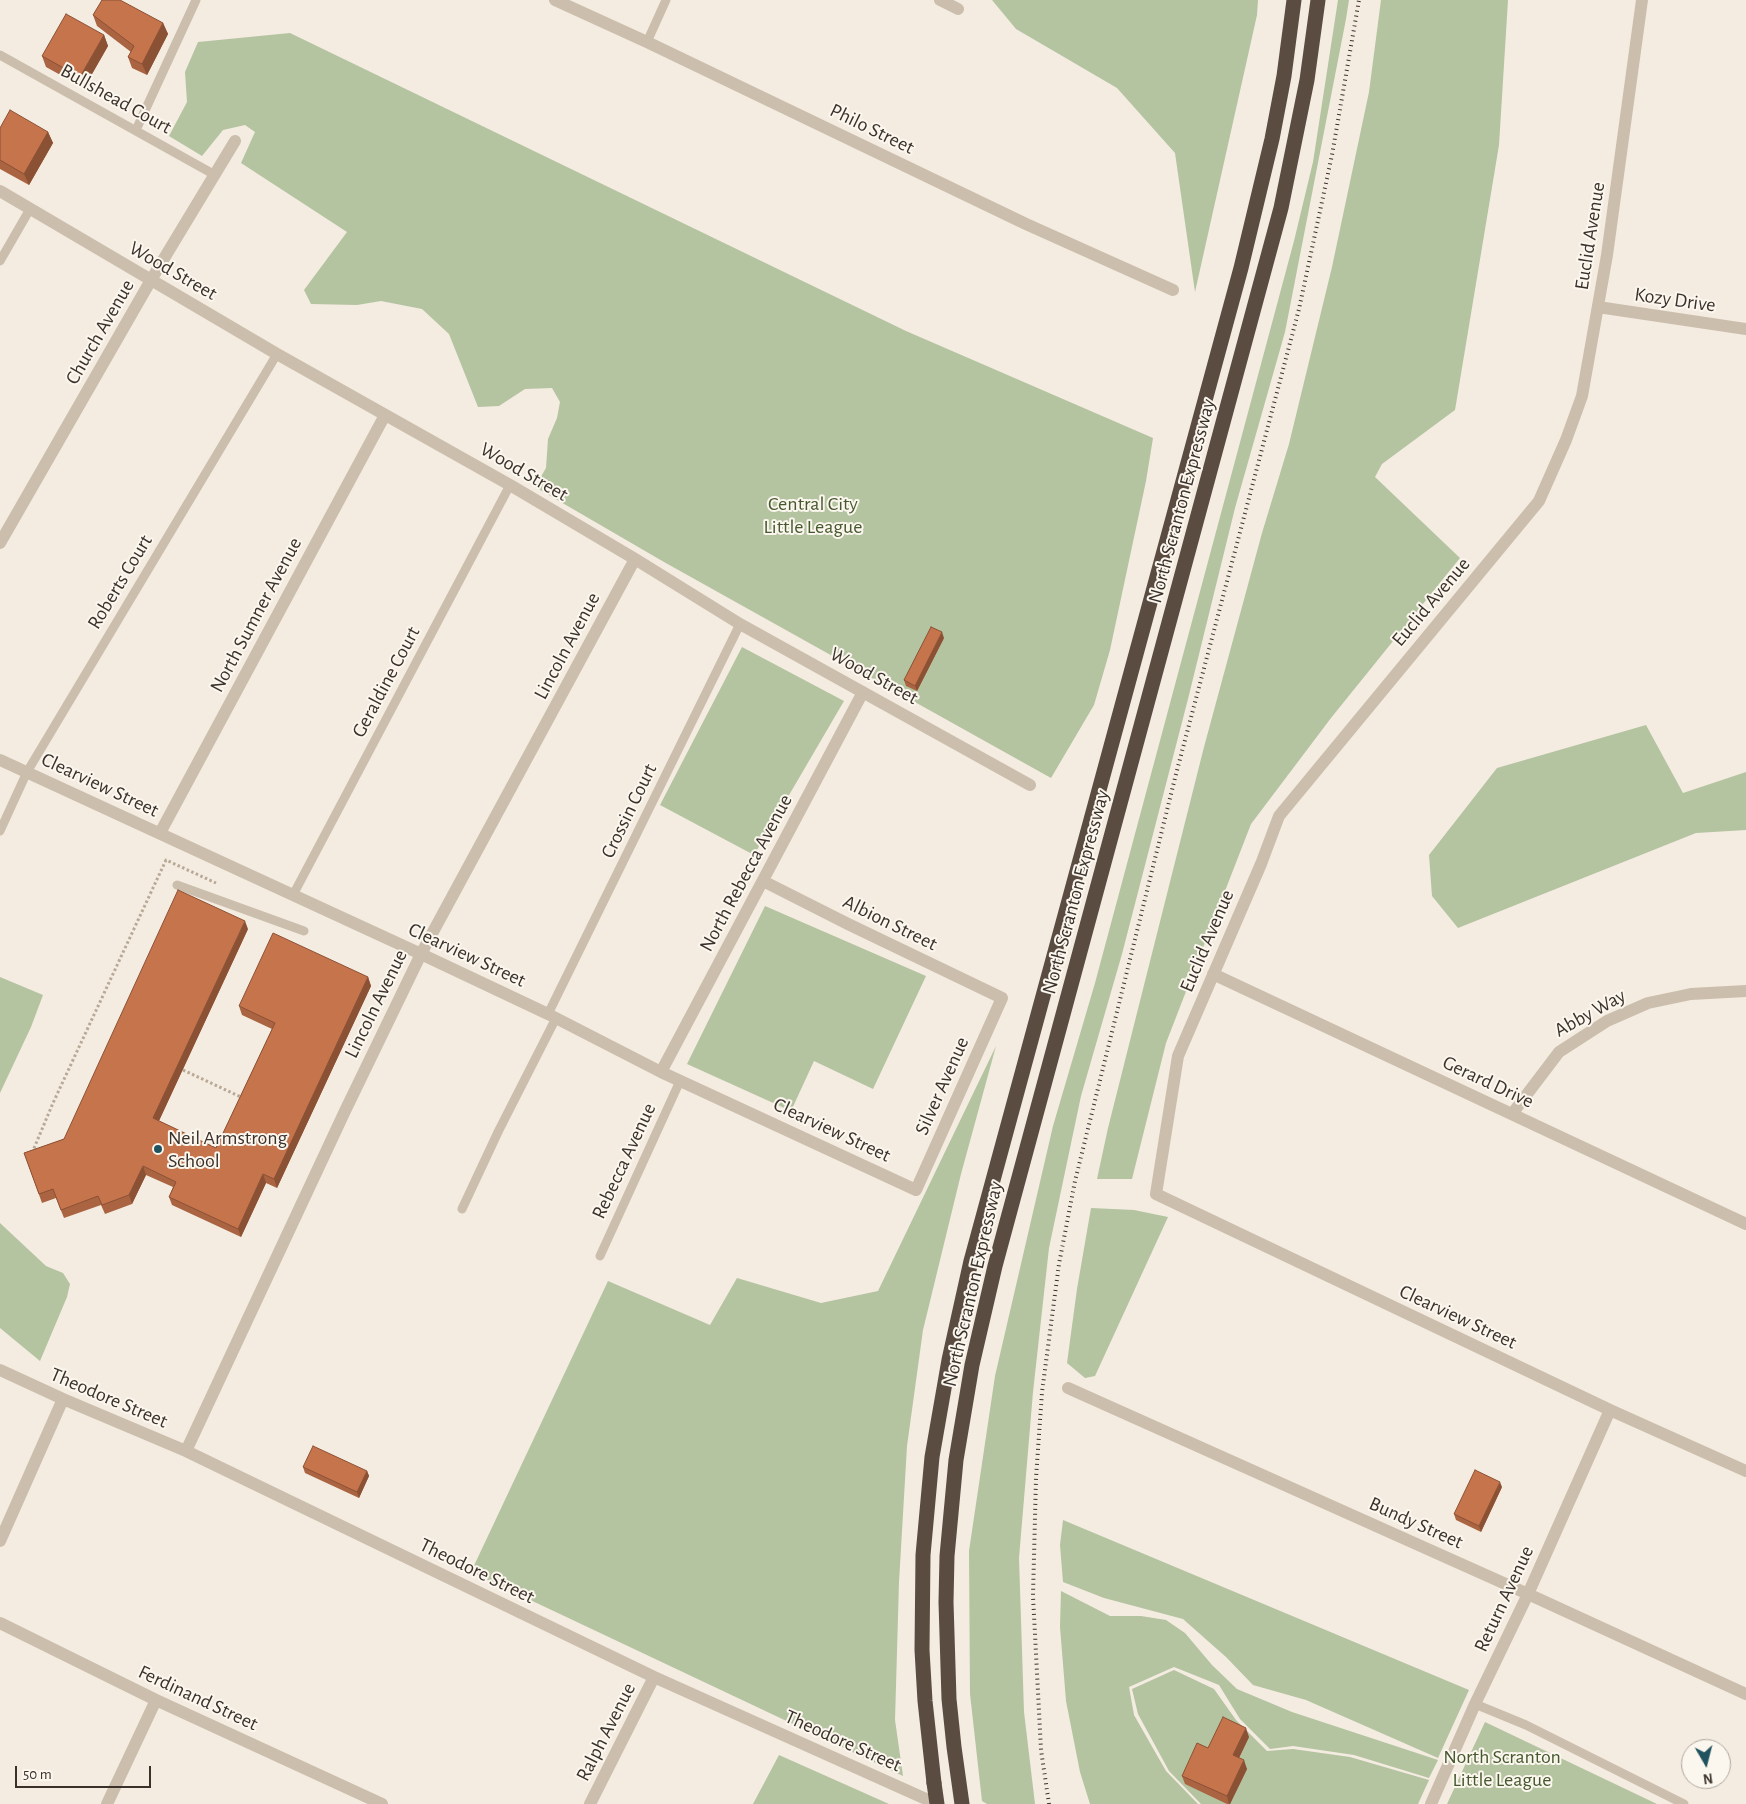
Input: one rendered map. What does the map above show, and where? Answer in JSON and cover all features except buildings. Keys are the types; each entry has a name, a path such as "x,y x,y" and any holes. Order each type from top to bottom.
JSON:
{"highway":[{"name":"North Scranton Expressway","path":"937,1804 924,1693 922,1640 923,1565 932,1457 949,1360 972,1260 1241,268 1272,139 1284,76 1294,0"},
{"name":"North Scranton Expressway","path":"961,1799 954,1747 946,1650 947,1566 956,1460 972,1364 995,1266 1276,227 1300,116 1318,0"}],"street":[{"name":"Philo Street","path":"555,0 647,42 1026,224 1173,290"},
{"path":"940,0 958,9"},
{"name":"Euclid Avenue","path":"1156,1194 1178,1056 1279,816 1539,501 1566,440 1582,396 1608,255 1642,0"},
{"name":"Church Avenue","path":"0,543 235,140"},
{"name":"Wood Street","path":"0,191 277,354 510,485 740,624 1030,785"},
{"name":"Kozy Drive","path":"1598,307 1746,329"},
{"name":"North Sumner Avenue","path":"160,833 385,414"},
{"name":"Lincoln Avenue","path":"186,1451 345,1110 421,954 635,559"},
{"name":"North Rebecca Avenue","path":"661,1072 863,692"},
{"name":"Clearview Street","path":"0,760 421,954 552,1016 661,1072 916,1190"},
{"name":"Albion Street","path":"763,881 1002,998"},
{"name":"Gerard Drive","path":"1213,974 1746,1224"},
{"name":"Abby Way","path":"1512,1114 1559,1052 1607,1021 1648,1003 1691,994 1746,991"},
{"name":"Silver Avenue","path":"916,1190 1002,998"},
{"name":"Clearview Street","path":"1156,1194 1610,1410 1746,1471"},
{"name":"Theodore Street","path":"0,1370 63,1400 186,1451 654,1677 937,1804"},
{"name":"Bundy Street","path":"1068,1388 1746,1694"},
{"path":"0,1541 63,1400"},
{"name":"Return Avenue","path":"1431,1804 1610,1410"},
{"name":"Ferdinand Street","path":"0,1623 156,1700 382,1804"},
{"name":"Ralph Avenue","path":"590,1804 654,1677"},
{"path":"107,1804 156,1700"}],"lane":[{"path":"136,130 196,0"},
{"path":"647,42 666,0"},
{"name":"Bullshead Court","path":"0,55 215,175"},
{"path":"0,261 30,209"},
{"name":"Roberts Court","path":"0,831 27,772 277,354"},
{"name":"Geraldine Court","path":"293,895 510,485"},
{"name":"Crossin Court","path":"462,1210 552,1016 740,624"},
{"path":"177,885 304,931"},
{"name":"Rebecca Avenue","path":"600,1256 680,1081"},
{"path":"1475,1704 1534,1729 1684,1804"}],"path":[{"path":"39,1153 30,1156 53,1102 166,860 217,884"},
{"path":"183,1070 246,1099"}],"green space":[{"path":"992,0 1258,0 1257,15 1195,292 1175,153 1117,88 1016,29"},
{"path":"1338,0 1349,0 1285,332 1235,508 1122,954 1081,1096 1049,1248 1033,1392 1019,1558 1024,1712 1035,1804 987,1804 982,1801 970,1694 969,1551 995,1376 1053,1126 1095,983 1294,241 1313,162"},
{"path":"1381,0 1508,0 1499,145 1455,410 1382,464 1375,477 1460,558 1331,718 1251,824 1166,1043 1132,1179 1097,1179 1108,1128 1204,747 1262,533 1289,444 1332,267 1369,92"},
{"name":"Central City Little League","path":"290,33 906,331 1153,438 1146,481 1110,650 1094,705 1051,778 664,562 535,487 546,468 548,439 557,418 560,402 552,388 525,389 499,406 478,407 449,334 422,309 381,301 357,305 311,304 304,290 347,232 241,163 255,132 245,125 223,130 202,156 169,136 187,102 185,72 198,42"},
{"path":"742,647 844,701 754,855 660,805"},
{"path":"1646,725 1683,793 1746,772 1746,830 1696,833 1458,928 1432,896 1429,855 1497,768"},
{"path":"765,906 926,976 873,1089 814,1061 791,1111 687,1064"},
{"path":"0,977 43,995 31,1027 0,1093"},
{"path":"996,1046 961,1174 923,1330 907,1446 899,1582 895,1720 903,1776 471,1572 608,1281 710,1325 737,1278 821,1303 878,1291"},
{"path":"1091,1208 1134,1210 1168,1217 1095,1376 1085,1378 1067,1363"},
{"path":"0,1223 46,1266 63,1273 70,1284 67,1297 40,1361 0,1328"},
{"path":"1063,1520 1469,1690 1438,1758 1306,1700 1253,1685 1226,1657 1183,1619 1104,1598 1063,1582 1060,1545"},
{"path":"1061,1591 1110,1616 1141,1616 1166,1620 1185,1633 1212,1665 1237,1689 1292,1712 1438,1760 1429,1778 1354,1755 1293,1746 1270,1749 1240,1719 1219,1685 1174,1667 1129,1687 1134,1715 1166,1771 1198,1804 1090,1804 1080,1772 1066,1701 1060,1627"},
{"path":"1174,1670 1214,1689 1236,1720 1267,1751 1293,1749 1350,1757 1429,1780 1418,1804 1201,1804 1169,1771 1138,1714 1132,1689"},
{"name":"North Scranton Little League","path":"1485,1722 1657,1804 1447,1804"},
{"path":"779,1755 889,1804 753,1804"}],"railway":[{"path":"1049,1804 1041,1750 1033,1596 1036,1478 1042,1392 1059,1264 1075,1181 1175,778 1299,309 1332,155 1359,0"}],"place":[{"name":"Neil Armstrong School","path":"158,1149"}]}
